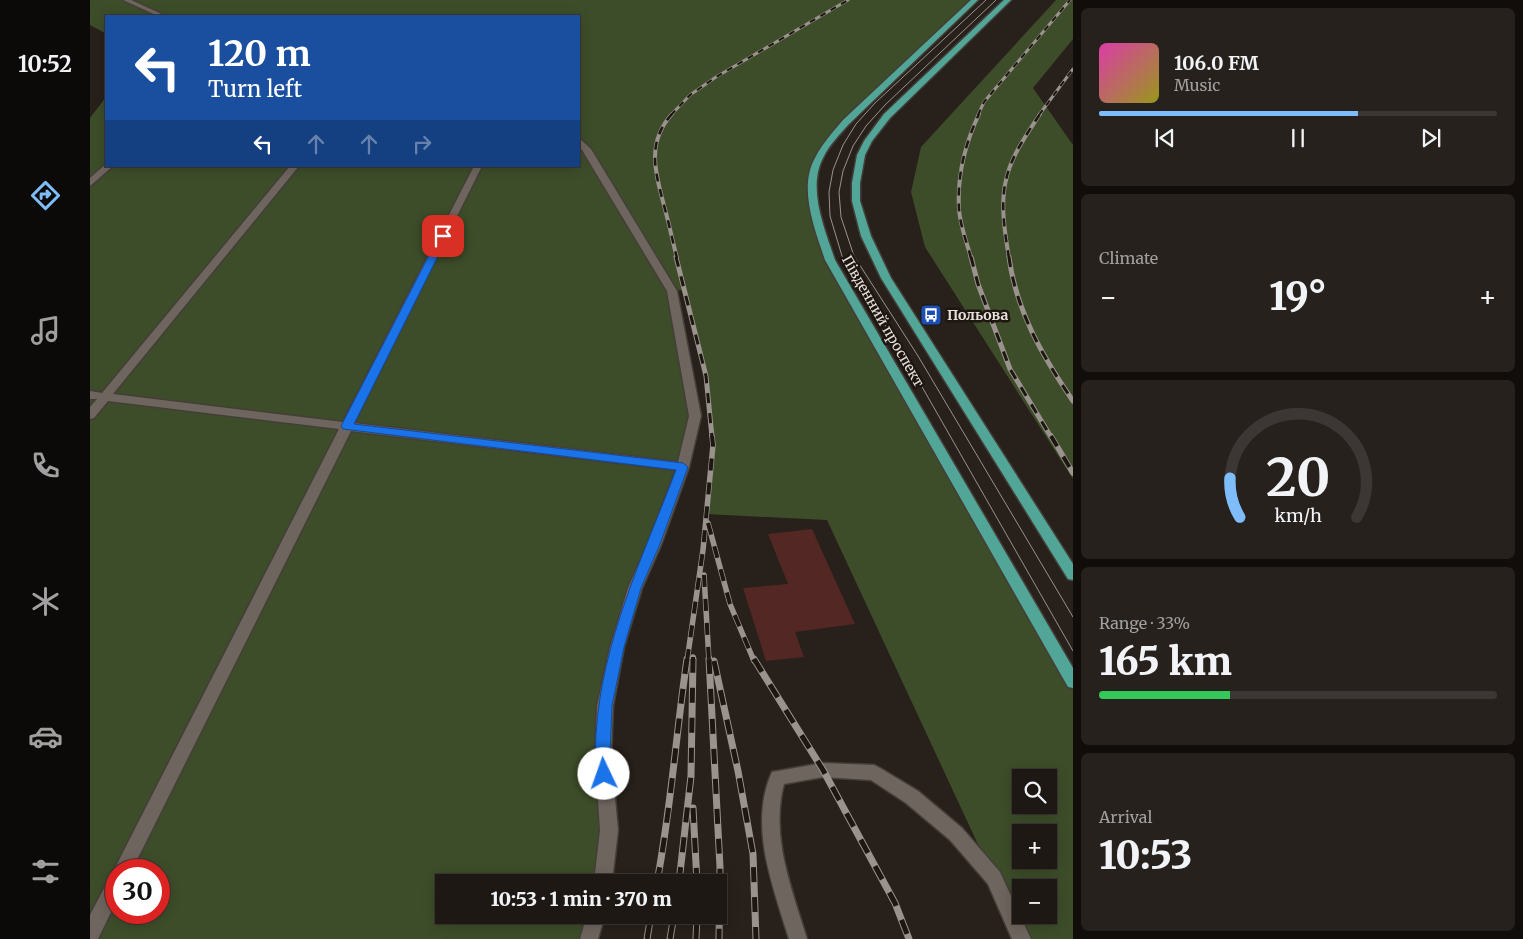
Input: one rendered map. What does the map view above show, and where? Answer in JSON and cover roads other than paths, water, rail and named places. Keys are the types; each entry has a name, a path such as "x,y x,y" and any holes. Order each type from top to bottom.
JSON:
{"main road":[{"name":"Південний проспект","path":"975,0 846,122 831,140 818,160 815,170 815,208 818,224 830,260 1073,682"},
{"name":"Південний проспект","path":"1008,0 882,122 868,141 861,155 856,183 856,201 866,236 886,278 1073,575"}],"street":[{"path":"126,0 161,15"},
{"path":"580,141 587,149 672,291 694,416 683,467 635,588 617,647 605,706 603,756 609,830 604,874"},
{"path":"90,183 108,167"},
{"path":"90,415 294,167"},
{"path":"129,859 477,167"},
{"path":"90,395 683,467"},
{"path":"798,939 773,854 771,801 778,777 823,770 874,773 912,797 956,834 994,878 1022,939"},
{"path":"90,935 105,905"},
{"path":"589,939 593,924"}],"tram line":[{"path":"986,0 875,103 856,124 843,145 833,170 829,192 830,216 842,256 905,357 1073,651"},
{"path":"996,0 885,105 866,126 853,146 843,171 839,192 841,217 854,256 918,356 1073,617"}],"railway":[{"path":"671,115 690,95 716,77 848,0"},
{"path":"978,115 984,102 1070,0"},
{"path":"1039,115 1073,69"},
{"path":"672,114 658,137 655,149 655,162 659,187 677,258"},
{"path":"971,258 962,228 959,184 966,148 979,114"},
{"path":"1009,258 1003,209 1004,189 1008,171 1016,154 1040,114"},
{"path":"676,257 706,376 712,437"},
{"path":"971,257 978,284 1010,369 1051,437"},
{"path":"1009,257 1024,315 1051,368 1073,401"},
{"path":"687,661 703,550 713,445 712,436"},
{"path":"1051,436 1073,473"},
{"path":"708,523 730,604 754,661"},
{"path":"704,575 709,661"},
{"path":"658,874 687,659"},
{"path":"680,874 691,776 693,659"},
{"path":"709,659 720,867 719,939"},
{"path":"754,659 823,770 895,903 909,939"},
{"path":"714,661 738,771 753,854 756,939"},
{"path":"693,808 697,874"},
{"path":"647,939 650,924"},
{"path":"670,939 672,924"},
{"path":"696,939 697,924"}],"place":[{"name":"Польова","path":"931,315"}]}
